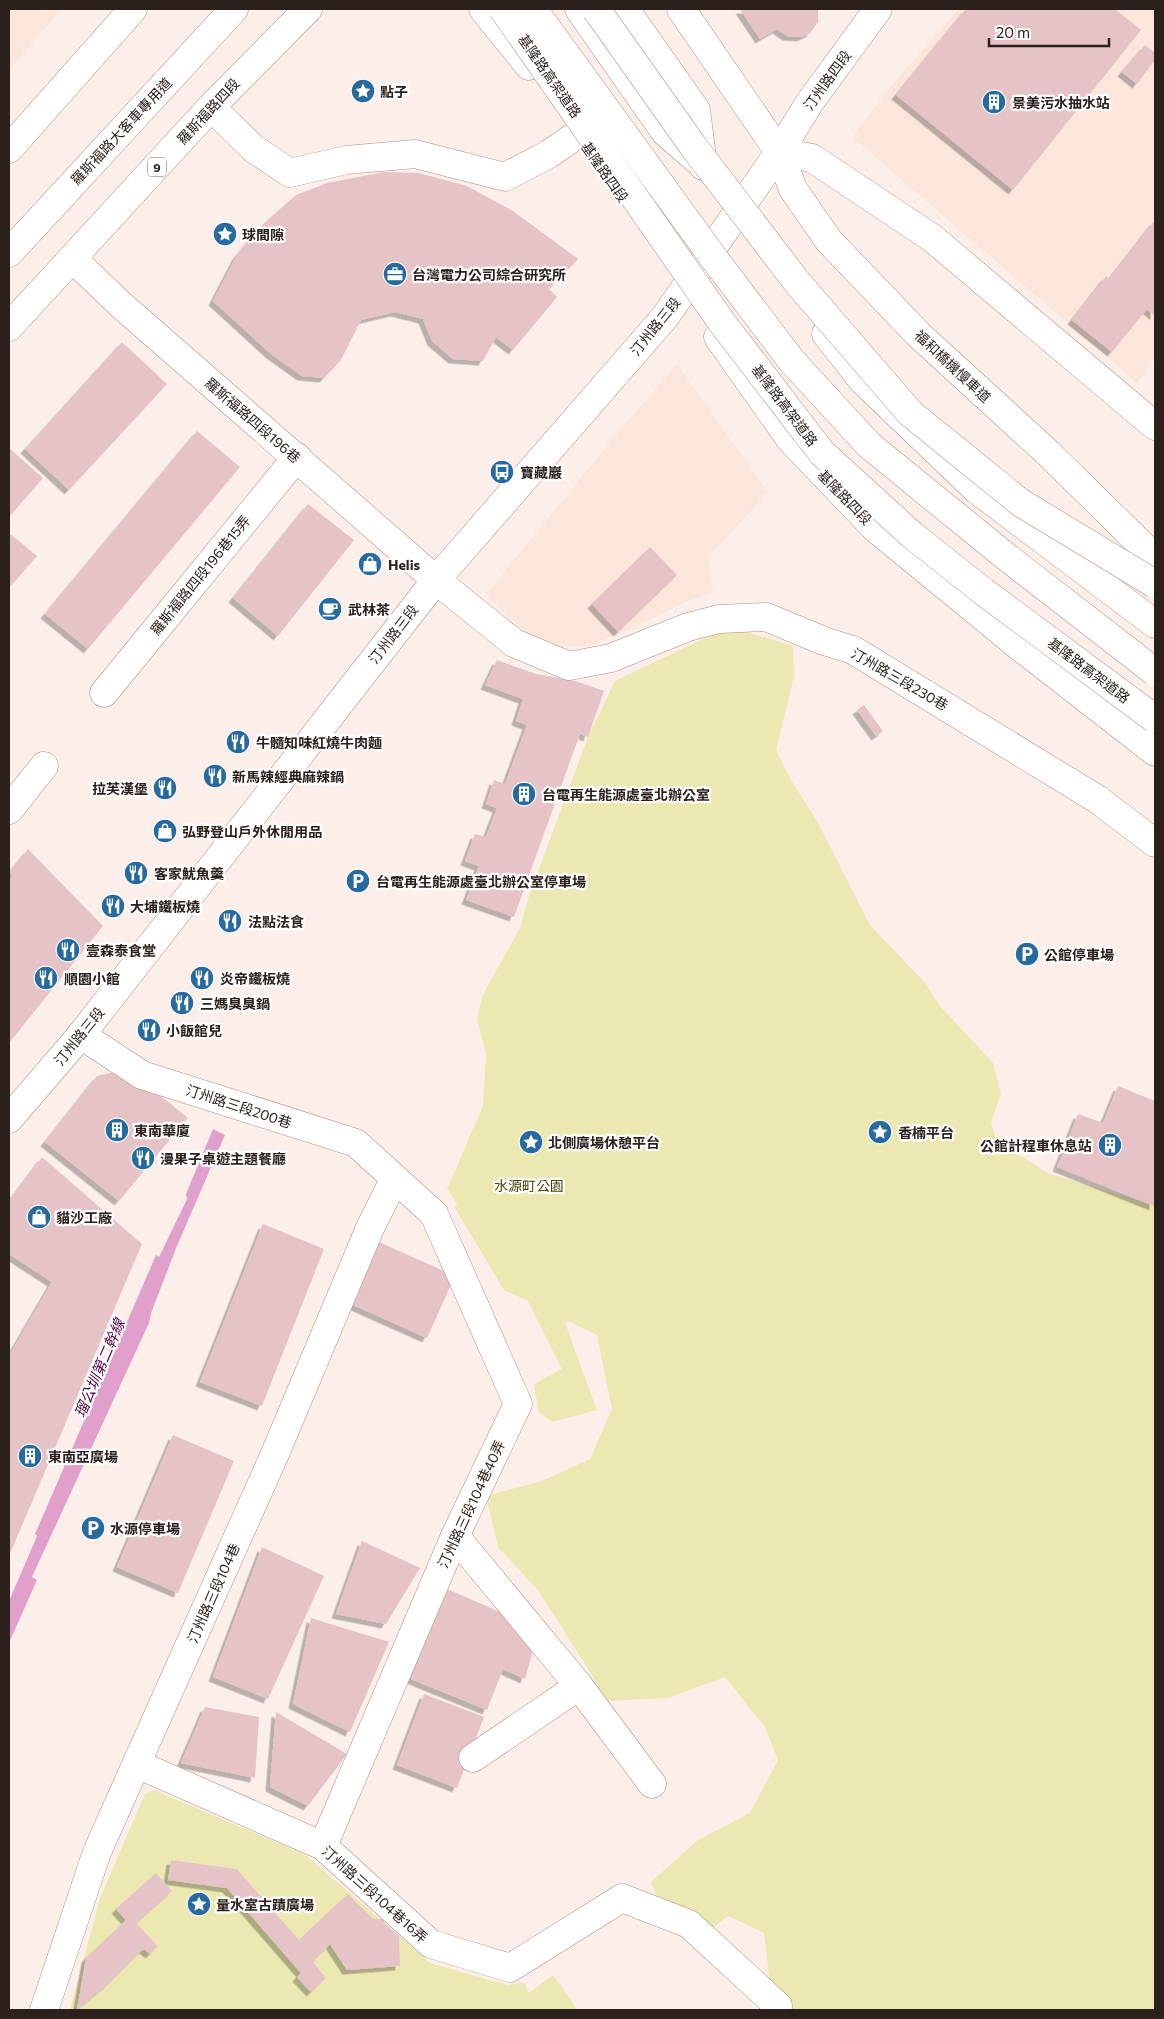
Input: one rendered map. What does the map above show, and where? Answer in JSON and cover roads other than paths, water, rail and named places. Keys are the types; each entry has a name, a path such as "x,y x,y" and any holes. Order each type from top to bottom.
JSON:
{"main road":[{"path":"9,149 133,9"},
{"name":"羅斯福路大客車專用道","path":"9,226 210,9"},
{"name":"羅斯福路大客車專用道","path":"9,253 234,9"},
{"name":"羅斯福路四段","path":"9,327 211,107 308,9"},
{"name":"基隆路四段","path":"483,9 524,59 578,134 790,439 876,529 1020,647 1154,752"},
{"name":"基隆路高架道路","path":"503,9 723,324 822,453 912,535 984,592 1155,719"},
{"path":"534,9 713,257 791,360 869,445 1004,555 1155,672"},
{"path":"579,9 665,132 703,166 773,266 863,381 976,490 1155,624"},
{"path":"596,9 693,146 797,282 910,413 1021,503 1155,584"},
{"path":"625,9 696,110 703,166"},
{"path":"681,9 779,152 812,158 932,238 1155,426"},
{"name":"汀州路四段","path":"779,152 810,102 878,9"},
{"path":"211,107 254,149 290,173 346,160 415,154 505,177 549,154 578,134"},
{"name":"汀州路三段","path":"9,1119 81,1035 436,580 665,317 779,152"},
{"name":"福和橋機慢車道","path":"779,152 793,189 829,241 919,335 1047,452 1155,558"},
{"name":"羅斯福路四段196巷","path":"72,258 120,304 436,580"},
{"name":"羅斯福路四段196巷15弄","path":"104,693 297,457"},
{"name":"汀州路三段230巷","path":"436,580 514,643 569,666 611,658 688,627 718,619 766,617 824,641 853,650 1089,794 1155,843"},
{"path":"9,810 44,766"},
{"name":"汀州路三段200巷","path":"81,1035 142,1075 356,1144 394,1180"},
{"name":"汀州路三段104巷40弄","path":"323,1846 455,1536 518,1404 434,1214 394,1180"},
{"name":"汀州路三段104巷","path":"44,2010 97,1852 274,1456 370,1228 394,1180"},
{"path":"455,1536 580,1686 652,1784"},
{"path":"473,1758 580,1686"},
{"name":"汀州路三段104巷16弄","path":"137,1764 323,1846 431,1944 510,1968 622,1898 689,1924 778,2006"}],"place":[{"name":"點子","path":"363,91"},
{"name":"景美污水抽水站","path":"994,102"},
{"name":"球間隙","path":"225,234"},
{"name":"台灣電力公司綜合研究所","path":"395,274"},
{"name":"寶藏巖","path":"502,472"},
{"name":"Helis","path":"370,564"},
{"name":"武林茶","path":"330,609"},
{"name":"牛髓知味紅燒牛肉麵","path":"238,742"},
{"name":"新馬辣經典麻辣鍋","path":"215,776"},
{"name":"拉芙漢堡","path":"165,788"},
{"name":"台電再生能源處臺北辦公室","path":"524,794"},
{"name":"弘野登山戶外休閒用品","path":"165,831"},
{"name":"客家魷魚羹","path":"136,873"},
{"name":"台電再生能源處臺北辦公室停車場","path":"358,881"},
{"name":"大埔鐵板燒","path":"113,906"},
{"name":"法點法食","path":"230,921"},
{"name":"壹森泰食堂","path":"68,950"},
{"name":"公館停車場","path":"1027,954"},
{"name":"順園小館","path":"46,978"},
{"name":"炎帝鐵板燒","path":"202,978"},
{"name":"三媽臭臭鍋","path":"182,1003"},
{"name":"小飯館兒","path":"149,1030"},
{"name":"東南華廈","path":"117,1130"},
{"name":"香楠平台","path":"880,1132"},
{"name":"北側廣場休憩平台","path":"531,1142"},
{"name":"公館計程車休息站","path":"1110,1145"},
{"name":"漫果子桌遊主題餐廳","path":"143,1158"},
{"name":"貓沙工廠","path":"39,1217"},
{"name":"東南亞廣場","path":"30,1456"},
{"name":"水源停車場","path":"93,1528"},
{"name":"量水室古蹟廣場","path":"199,1904"}],"park label":[{"name":"水源町公園","path":"529,1185"}],"water label":[{"name":"瑠公圳第二幹線","path":"99,1368"}]}
